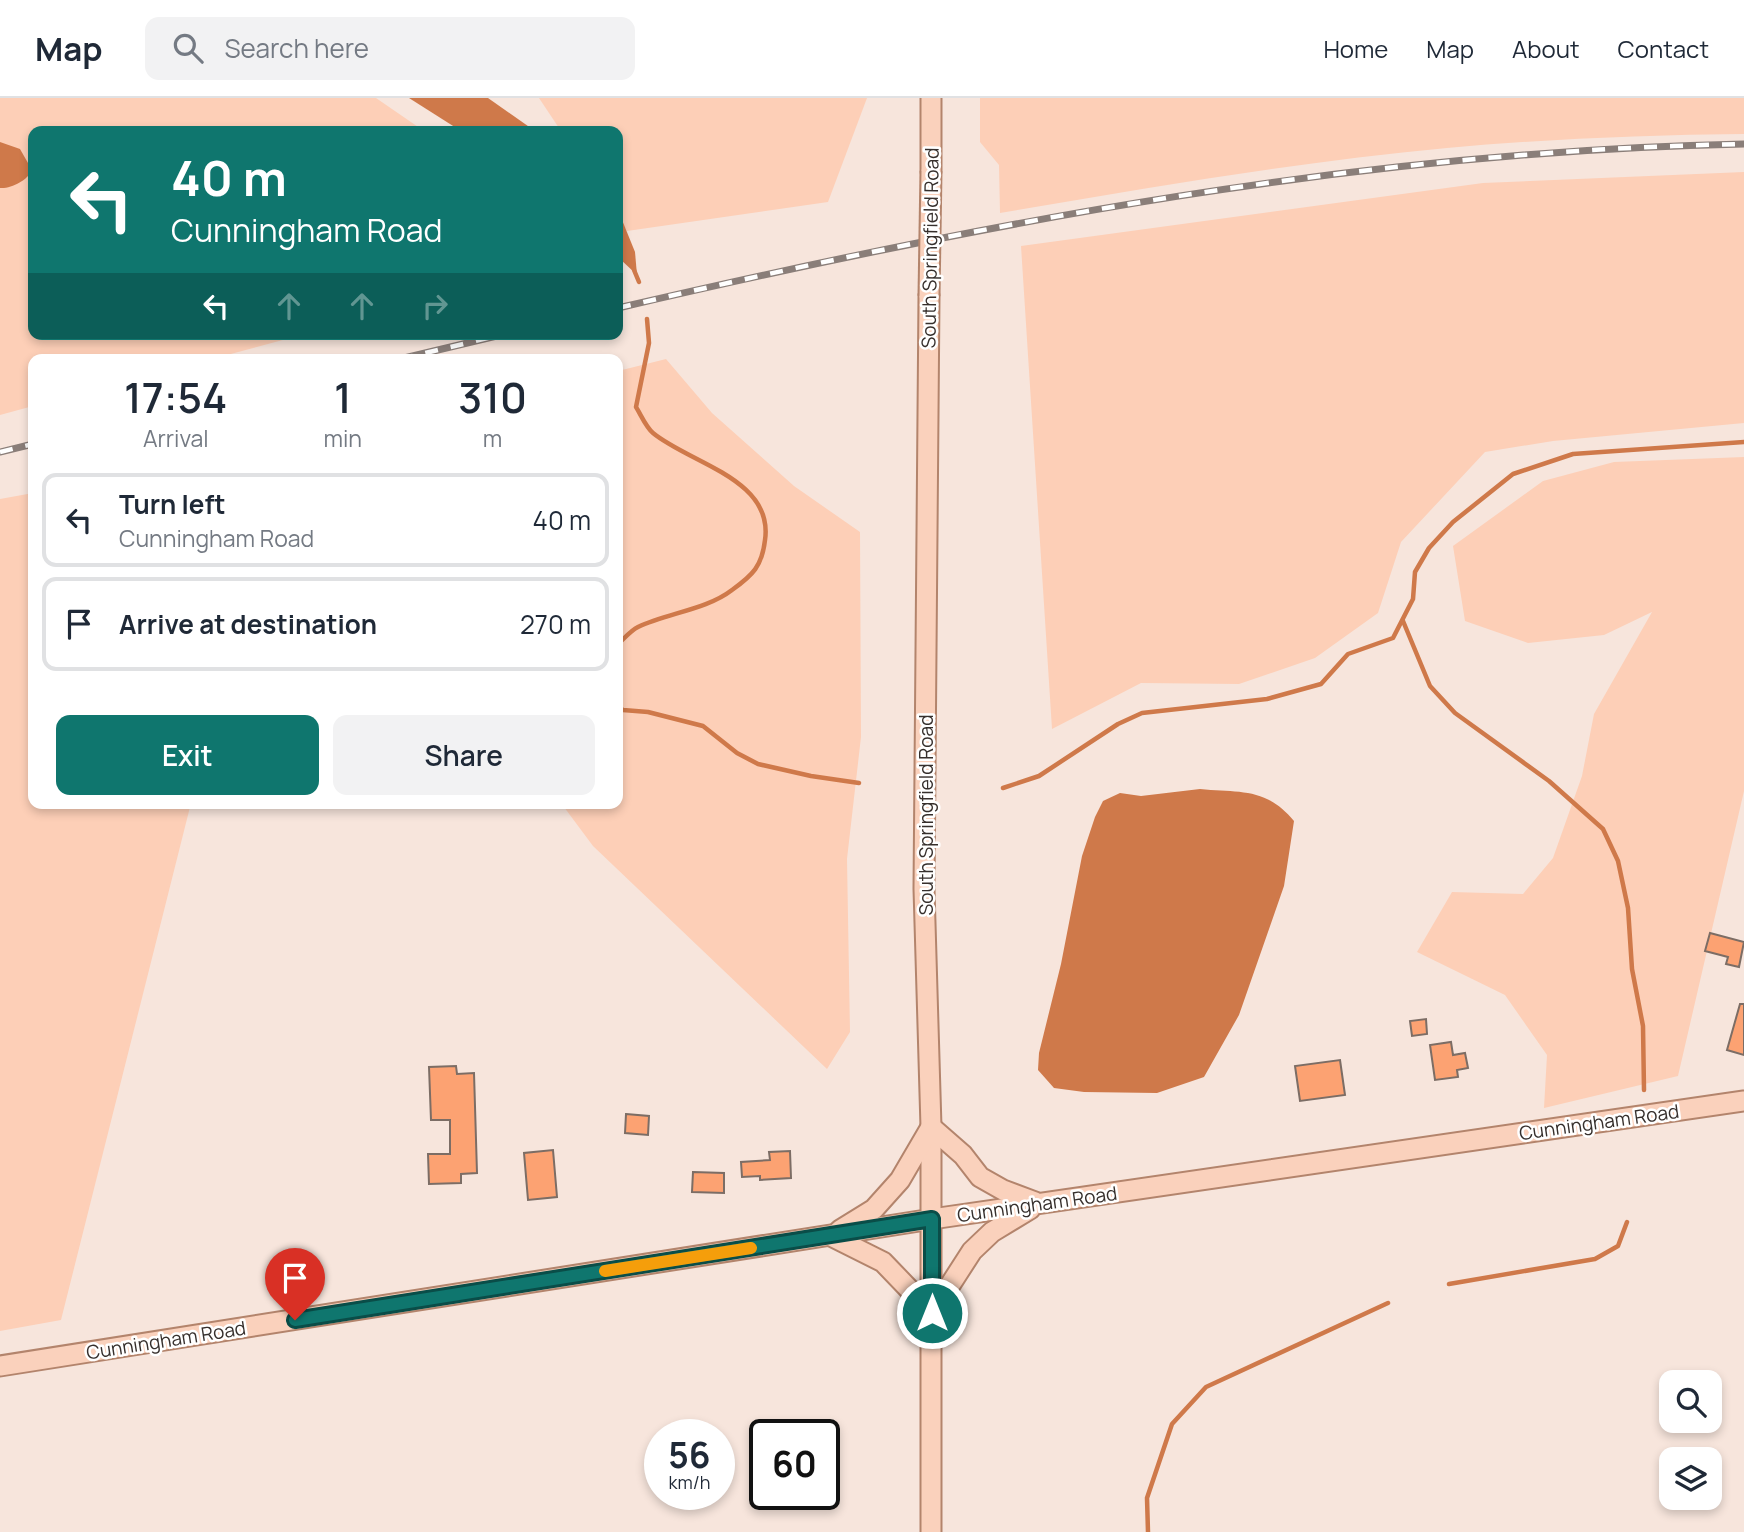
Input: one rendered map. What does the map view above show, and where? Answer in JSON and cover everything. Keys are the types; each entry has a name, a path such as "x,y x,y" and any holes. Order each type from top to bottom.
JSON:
{"main road":[{"name":"South Springfield Road","path":"931,98 924,889 931,1127 931,1532"},
{"name":"Cunningham Road","path":"0,1366 932,1219 1744,1101"},
{"path":"831,1236 874,1209 900,1180 931,1127 963,1155 980,1177 1003,1190 1038,1203"},
{"path":"831,1236 883,1262 932,1313 972,1251 992,1232 1038,1203"}],"shaded area":[{"path":"0,98 376,98 417,126 28,126 28,340 283,340 231,354 28,354 28,407 0,415"},
{"path":"409,98 488,98 528,126 453,126"},
{"path":"539,98 867,98 828,202 627,231 623,225 623,126 558,126"},
{"path":"980,98 1744,98 1744,134 1558,140 1391,154 1223,176 1000,213 999,165 980,142"},
{"path":"0,142 20,149 28,163 28,176 14,185 0,188"},
{"path":"1744,172 1744,423 1553,441 1485,452 1401,542 1378,613 1315,658 1239,684 1141,683 1052,729 1021,246 1483,183"},
{"path":"623,222 635,252 637,275 623,262"},
{"path":"666,359 712,413 794,486 860,532 861,737 847,859 850,1032 827,1069 593,846 565,809 623,809 623,370"},
{"path":"1744,457 1744,791 1678,1076 1544,1108 1547,1055 1505,995 1417,952 1452,892 1523,894 1553,858 1582,776 1594,714 1652,612 1604,635 1528,643 1465,621 1453,546 1543,481 1614,462"},
{"path":"28,494 28,809 189,809 61,1320 0,1331 0,499"},
{"path":"1200,789 1240,792 1262,797 1284,810 1294,821 1284,886 1239,1015 1204,1077 1157,1093 1084,1092 1054,1088 1038,1070 1039,1053 1061,964 1082,856 1095,817 1103,801 1120,793 1141,796"}],"building":[{"path":"1710,933 1744,942 1739,967 1726,964 1728,957 1705,951"},
{"path":"1740,1004 1744,1004 1744,1055 1727,1050"},
{"path":"1426,1019 1427,1034 1412,1036 1410,1021"},
{"path":"1451,1042 1453,1055 1465,1053 1468,1068 1457,1070 1458,1077 1435,1080 1430,1045"},
{"path":"1340,1060 1345,1095 1300,1101 1295,1066"},
{"path":"456,1066 457,1074 474,1073 477,1173 461,1174 461,1183 429,1184 428,1154 450,1154 450,1120 431,1120 429,1067"},
{"path":"626,1114 649,1116 648,1135 625,1133"},
{"path":"553,1150 557,1197 528,1200 524,1153"},
{"path":"790,1151 791,1178 760,1180 760,1176 742,1177 741,1162 770,1160 769,1152"},
{"path":"693,1172 724,1173 724,1193 692,1192"}],"waterway":[{"path":"634,270 639,282"},
{"path":"623,639 649,622 698,607 732,590 755,569 762,557 765,540 764,519 756,502 743,487 653,433 636,407 649,343 647,319"},
{"path":"1003,788 1039,776 1118,724 1142,713 1267,699 1321,684 1348,654 1393,638 1413,599 1415,572 1429,548 1453,522 1513,474 1573,454 1744,442"},
{"path":"1403,621 1430,686 1455,713 1549,781 1603,829 1618,861 1628,908 1632,969 1643,1026 1644,1090"},
{"path":"623,710 648,712 703,726 737,753 758,764 859,783"},
{"path":"1449,1284 1595,1259 1618,1246 1627,1222"},
{"path":"1148,1532 1147,1498 1172,1424 1206,1387 1388,1303"}],"railway":[{"path":"623,307 896,247 1177,196 1460,160 1744,144"},
{"path":"421,354 480,340"},
{"path":"0,452 28,445"}],"slow traffic":[{"path":"605,1271 751,1248"}],"route":[{"path":"295,1320 932,1219 932,1313"}]}
